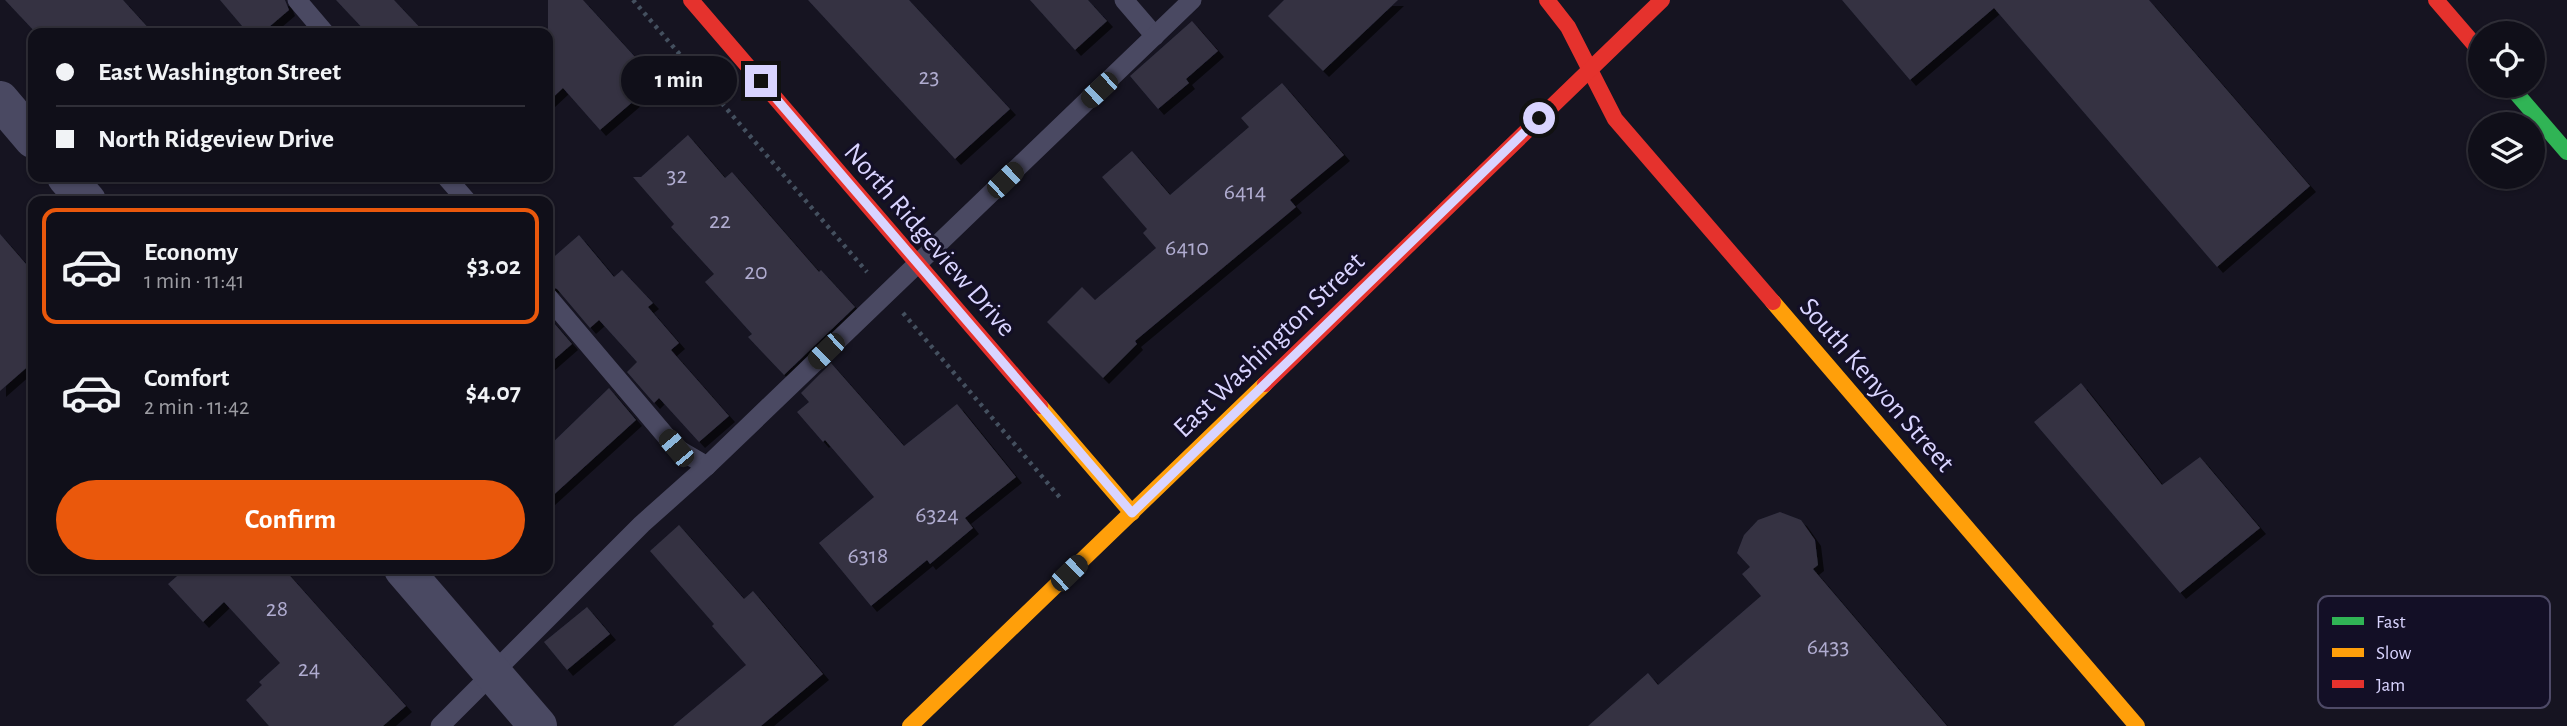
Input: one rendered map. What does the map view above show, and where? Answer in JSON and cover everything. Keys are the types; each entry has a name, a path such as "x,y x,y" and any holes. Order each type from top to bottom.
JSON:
{"street":[{"name":"North Ridgeview Drive","path":"691,0 1132,513"},
{"name":"South Kenyon Street","path":"1547,0 1568,27 1615,119 2137,726"},
{"name":"East Washington Street","path":"910,726 1662,0"},
{"path":"2436,0 2468,37"},
{"path":"2520,98 2567,152"},
{"path":"0,100 28,133"},
{"path":"70,182 83,196"},
{"path":"407,574 538,726"}],"lane":[{"path":"297,0 321,28"},
{"path":"1124,0 1155,36"},
{"path":"440,726 642,524 707,466 1192,0"},
{"path":"450,182 463,196"},
{"path":"553,303 676,448 707,466"}],"path":[{"path":"633,0 1062,500"}],"building":[{"path":"5,0 123,0 148,28 31,28"},
{"path":"220,0 285,0 289,10 268,28 244,28"},
{"path":"336,0 394,0 420,28 362,28"},
{"path":"548,0 583,0 657,81 600,130 563,88 553,97 553,28 548,28"},
{"path":"808,0 909,0 1010,109 955,159"},
{"path":"1030,0 1088,0 1107,21 1075,50"},
{"path":"1284,0 1398,0 1323,71 1268,16"},
{"path":"1842,0 2149,0 2310,186 2217,267 1994,8 1910,80"},
{"path":"1192,21 1218,51 1186,79 1189,83 1158,109 1130,76"},
{"path":"1282,83 1344,155 1290,200 1296,207 1135,341 1137,344 1103,378 1047,322 1082,287 1095,300 1156,248 1143,233 1147,229 1102,177 1132,151 1170,195 1249,127 1241,118"},
{"path":"688,135 725,178 732,172 819,272 821,270 855,307 784,375 748,337 752,334 705,282 714,274 671,227 674,224 633,177 641,177"},
{"path":"0,234 28,266 28,366 0,391"},
{"path":"579,235 614,277 622,270 653,303 648,307 679,343 671,350 729,416 699,442 659,398 654,403 627,372 637,362 599,320 590,328 553,287 553,258"},
{"path":"553,322 572,344 553,361"},
{"path":"831,363 904,446 957,404 1016,477 965,518 973,528 930,564 927,560 871,606 819,543 874,497 797,412 809,402 801,393"},
{"path":"2081,383 2162,485 2200,457 2260,528 2180,593 2034,422"},
{"path":"609,388 636,420 553,495 553,442"},
{"path":"1780,512 1801,520 1815,540 1818,565 1813,569 1947,726 1588,726 1648,673 1658,685 1761,596 1742,574 1750,567 1737,553 1744,535 1758,520"},
{"path":"679,525 744,599 753,591 823,674 761,726 673,726 746,665 650,551"},
{"path":"179,574 288,574 406,706 383,726 269,726 246,700 262,685 259,682 280,663 224,602 203,622 168,584"},
{"path":"587,607 610,634 567,670 544,642"}],"traffic: fast":[{"path":"2520,98 2567,152"}],"traffic: slow":[{"path":"1773,302 2137,726"},
{"path":"910,726 1265,384"},
{"path":"1040,406 1132,513"}],"traffic: jam":[{"path":"691,0 1040,406"},
{"path":"1547,0 1568,27 1615,119 1773,302"},
{"path":"1265,384 1662,0"},
{"path":"2436,0 2468,37"}],"route":[{"path":"761,81 1132,513 1539,118"}]}
